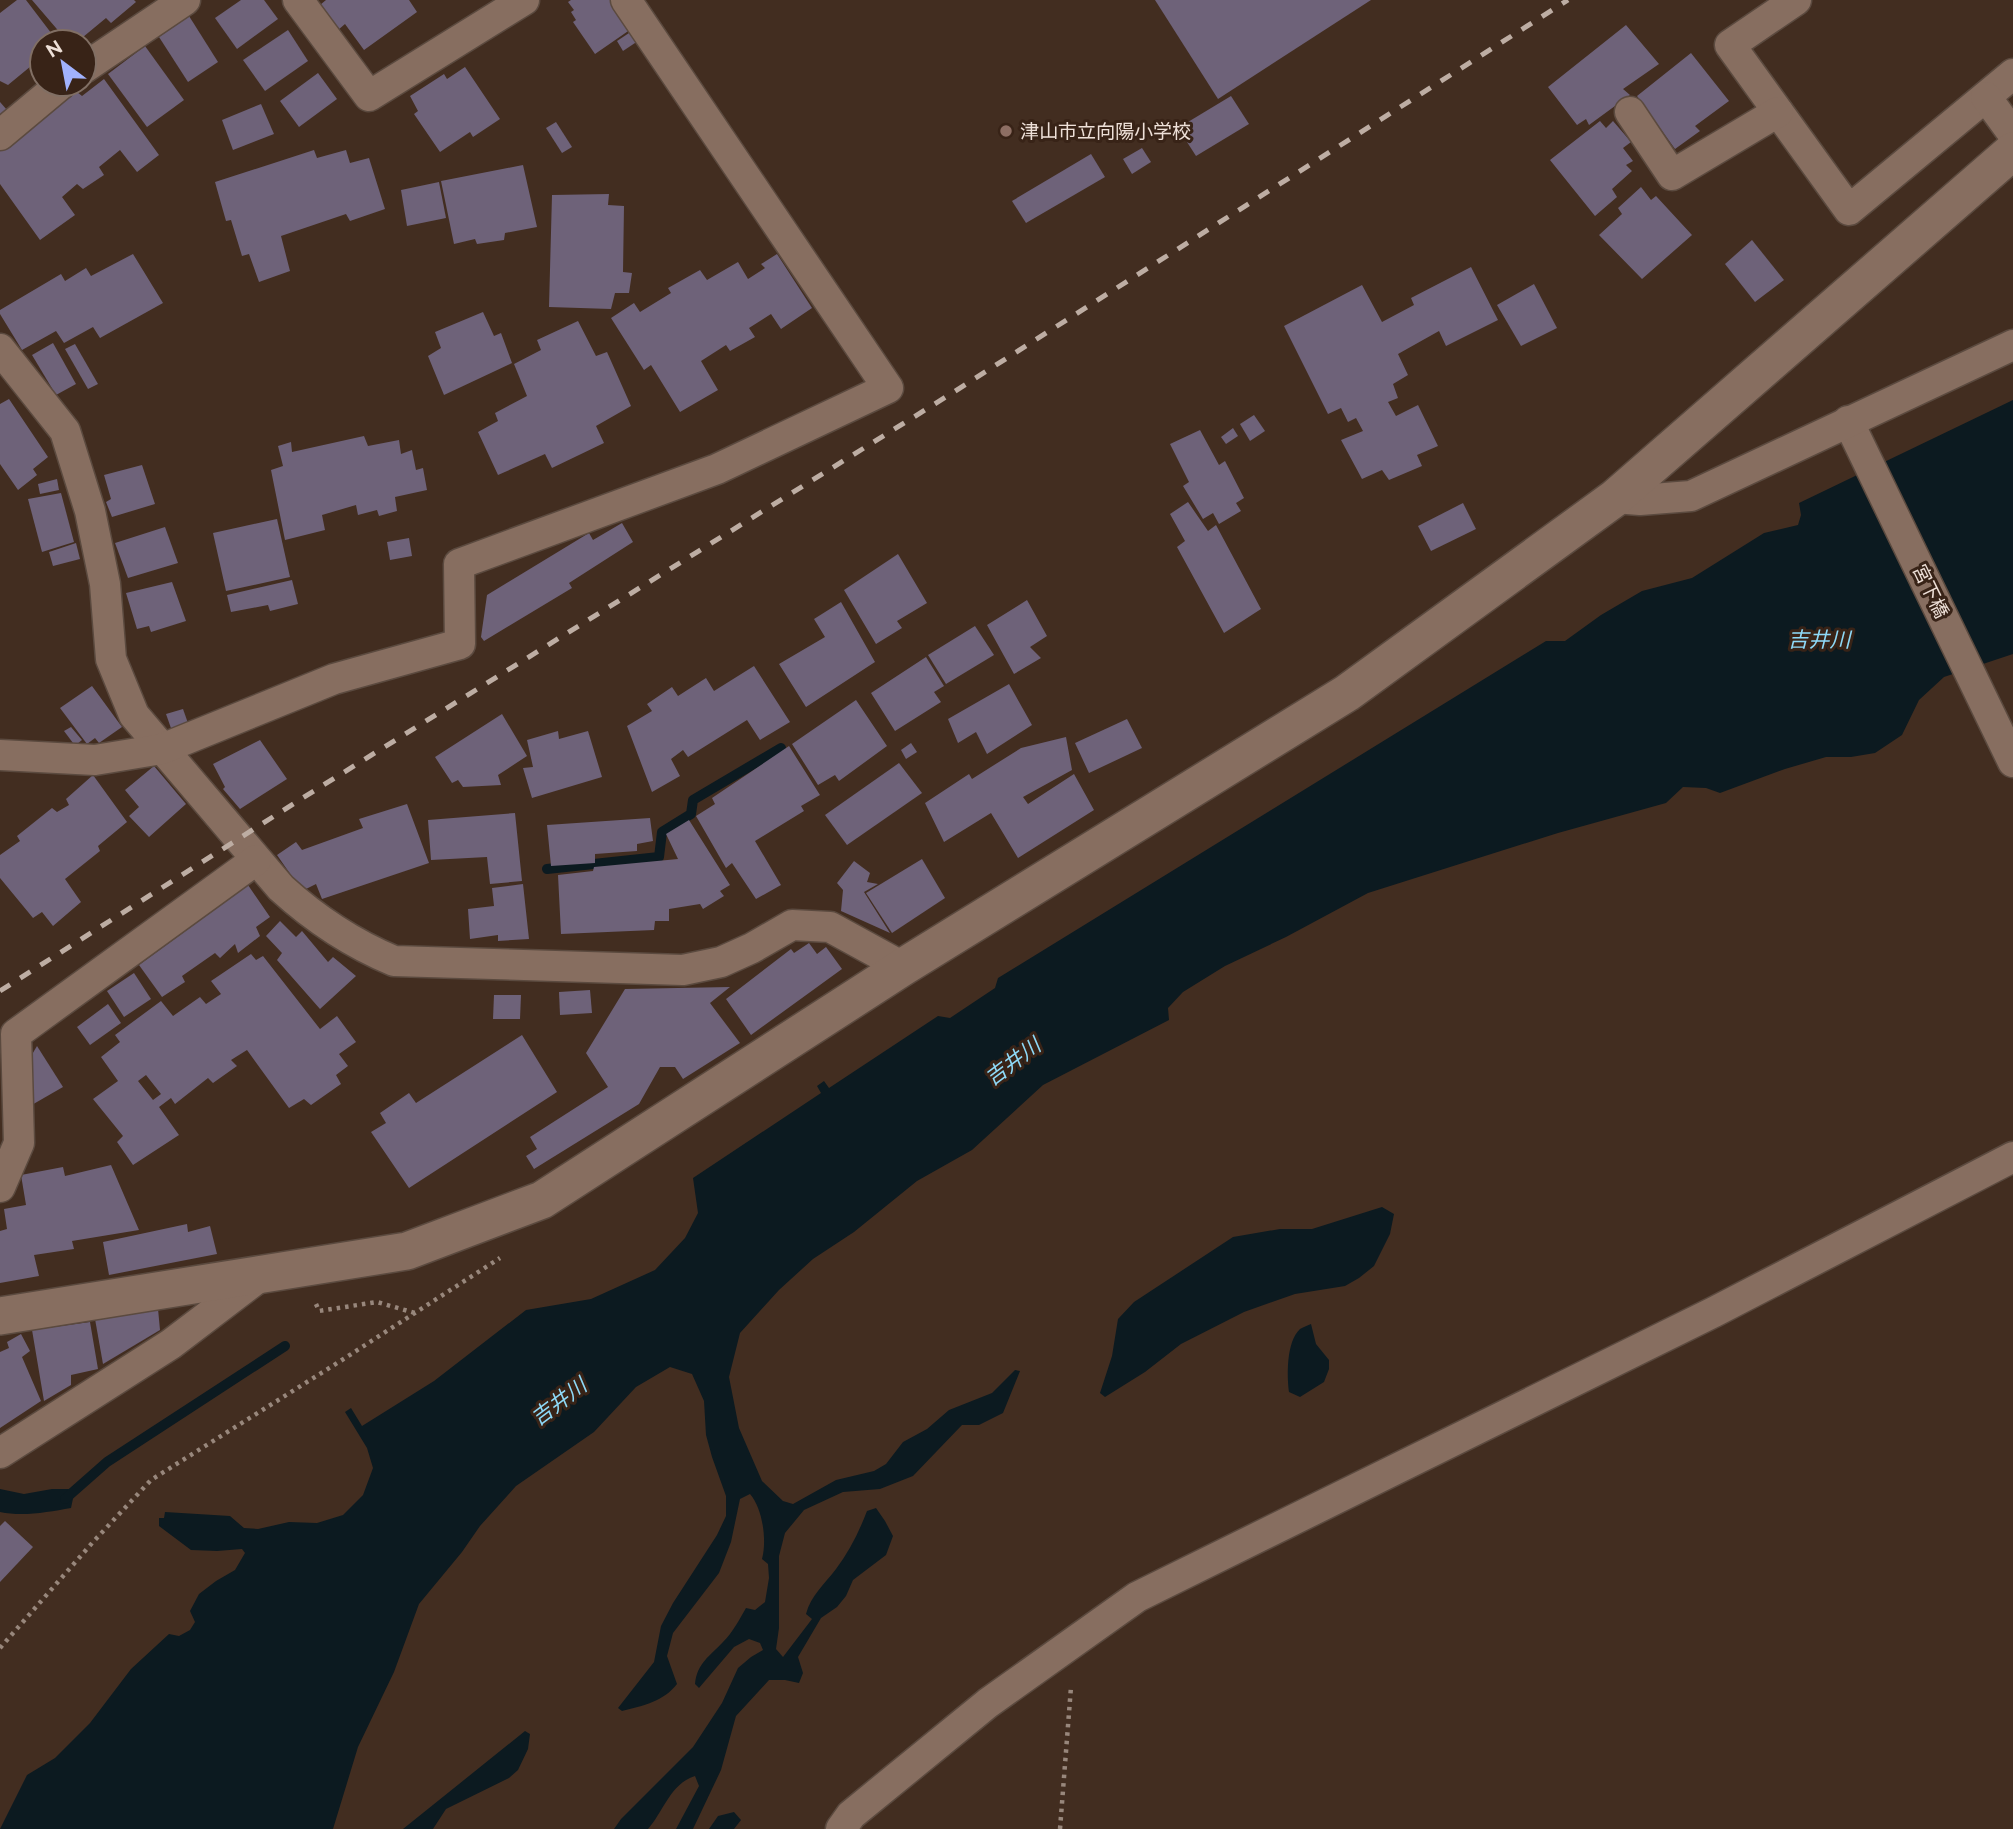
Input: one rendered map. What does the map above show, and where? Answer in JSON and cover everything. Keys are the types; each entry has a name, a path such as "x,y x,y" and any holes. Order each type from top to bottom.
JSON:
{"street":[{"path":"98,59 185,0"},
{"path":"298,0 369,96 524,0"},
{"path":"0,755 95,760 162,749 334,679 460,644 458,564 717,469 888,388 626,0"},
{"path":"1796,0 1730,45 1849,210 2013,74"},
{"path":"1986,97 2013,134"},
{"path":"0,135 42,98"},
{"path":"1630,112 1672,175 1778,112"},
{"path":"0,1316 407,1251 542,1200 903,967 1347,693 1615,499 2013,151"},
{"path":"1615,499 1691,496 2013,345"},
{"path":"4,356 65,431 89,511 105,584 111,659 134,715 256,860 307,912 365,949 394,961 683,970 721,962 792,925 830,927 903,967"},
{"name":"宮下橋","path":"1848,421 2013,762"},
{"path":"0,1187 19,1143 16,1034 256,860"},
{"path":"841,1829 851,1815 988,1703 1137,1597 1714,1312 2013,1157"},
{"path":"0,1452 171,1345 264,1273"}],"path":[{"path":"1060,1829 1074,1642"}],"water":[{"name":"吉井川","path":"2013,400 2013,654 1944,677 1919,700 1902,735 1875,753 1826,757 1720,793 1706,788 1683,787 1666,803 1558,833 1368,893 1225,966 1183,992 1168,1008 1169,1020 1043,1085 972,1150 917,1181 854,1232 813,1259 779,1290 740,1333 729,1377 739,1428 762,1481 783,1501 793,1504 836,1480 874,1471 886,1464 903,1442 927,1429 949,1410 992,1393 1015,1370 1020,1371 1003,1413 979,1425 962,1425 913,1476 880,1489 843,1492 804,1510 785,1533 779,1556 779,1628 776,1649 783,1657 812,1619 806,1614 811,1601 845,1556 867,1511 876,1508 893,1536 886,1555 853,1580 846,1596 837,1607 821,1618 798,1657 803,1673 799,1683 769,1680 736,1716 721,1770 693,1829 676,1829 699,1786 695,1776 679,1785 648,1829 614,1829 693,1747 722,1703 738,1668 763,1650 760,1643 749,1639 734,1647 699,1688 695,1684 701,1665 730,1634 746,1608 755,1610 765,1602 769,1578 768,1564 762,1559 764,1534 761,1516 750,1494 740,1499 731,1542 719,1573 673,1633 667,1656 677,1684 666,1695 652,1702 622,1711 618,1708 654,1662 661,1626 726,1516 726,1496 706,1435 704,1401 692,1374 670,1367 636,1387 594,1432 516,1486 480,1526 419,1604 394,1672 358,1747 333,1829 0,1829 27,1775 55,1758 90,1723 131,1669 169,1634 179,1636 190,1630 195,1622 190,1611 199,1594 235,1570 245,1553 242,1549 191,1550 159,1526 159,1518 164,1518 165,1512 230,1516 244,1528 258,1529 289,1522 317,1523 343,1515 363,1495 373,1468 367,1448 345,1412 351,1408 362,1426 434,1381 526,1310 591,1299 655,1270 685,1238 698,1213 693,1178 821,1093 817,1086 824,1081 829,1088 938,1016 950,1018 995,988 998,978 1546,641 1565,641 1601,615 1642,591 1692,578 1764,533 1798,525 1801,515 1799,503"},
{"path":"1382,1207 1394,1214 1390,1234 1374,1266 1359,1278 1345,1286 1295,1294 1244,1312 1181,1344 1145,1372 1105,1397 1100,1393 1112,1356 1118,1319 1134,1302 1233,1237 1280,1229 1312,1229"},
{"path":"1311,1324 1316,1344 1329,1360 1329,1369 1324,1382 1300,1397 1289,1392 1290,1350 1295,1335 1300,1329"},
{"path":"0,1489 24,1494 52,1489 75,1489 71,1508 18,1514 0,1512"},
{"path":"525,1731 530,1734 528,1749 518,1770 509,1778 446,1809 433,1829 403,1829"},
{"path":"734,1812 741,1820 734,1829 709,1829 718,1816"}],"building":[{"path":"17,0 26,0 47,28 28,28 28,69 8,85 0,81 0,13"},
{"path":"32,0 136,2 111,23 106,18 94,28 56,28"},
{"path":"241,0 264,0 278,19 237,49 215,18"},
{"path":"326,0 409,0 417,12 364,50 345,24 338,30 320,5"},
{"path":"616,0 634,27 595,54 573,22 576,20 571,12 574,10 568,2"},
{"path":"1155,0 1371,0 1218,99"},
{"path":"189,16 218,62 188,82 159,37"},
{"path":"1626,25 1659,64 1623,89 1630,95 1589,125 1586,119 1577,125 1548,87"},
{"path":"635,29 641,39 623,51 617,41"},
{"path":"288,30 308,61 265,91 243,60"},
{"path":"145,46 184,100 147,127 108,74"},
{"path":"1691,53 1729,101 1695,126 1700,131 1675,149 1637,96"},
{"path":"465,67 500,119 473,137 470,132 440,152 414,114 418,111 410,96 444,74 447,79"},
{"path":"318,73 337,99 299,127 280,101"},
{"path":"104,79 159,155 137,172 120,150 99,167 104,175 83,189 77,184 62,197 75,215 40,240 0,184 0,151 69,98 98,98 98,84"},
{"path":"1231,96 1249,124 1196,156 1178,128"},
{"path":"0,102 7,110 0,115"},
{"path":"261,104 274,134 233,150 222,120"},
{"path":"1600,121 1606,128 1613,121 1631,142 1623,148 1633,161 1626,165 1632,171 1612,189 1617,197 1595,216 1550,160"},
{"path":"556,122 572,147 562,153 546,128"},
{"path":"1142,148 1151,162 1132,174 1123,159"},
{"path":"314,150 317,158 346,150 350,163 369,158 385,209 350,221 346,214 281,236 290,271 259,282 249,254 242,256 231,220 226,221 215,182"},
{"path":"1091,154 1105,177 1026,223 1012,201"},
{"path":"523,165 537,227 505,233 504,240 477,244 475,239 454,244 441,181"},
{"path":"439,182 446,218 407,226 401,190"},
{"path":"1641,187 1651,200 1656,196 1692,235 1642,279 1599,235 1622,214 1618,208"},
{"path":"609,194 608,205 624,206 623,272 632,273 629,293 615,293 611,309 549,307 552,195"},
{"path":"1752,240 1784,280 1755,302 1725,264"},
{"path":"133,254 163,303 100,338 93,327 64,343 56,331 22,350 0,310 61,274 65,281 86,268 91,276"},
{"path":"777,254 812,308 781,329 771,314 749,328 755,337 730,351 726,345 701,361 718,390 680,412 651,365 644,370 611,318 634,303 640,312 671,293 668,288 700,270 707,280 738,262 748,279 765,268 761,264"},
{"path":"1471,267 1498,320 1446,346 1439,331 1398,354 1408,375 1393,384 1398,398 1388,402 1396,416 1418,405 1438,446 1417,455 1422,466 1389,480 1382,470 1362,479 1341,440 1363,431 1356,418 1348,422 1341,408 1328,414 1284,326 1362,285 1382,322 1414,305 1411,298"},
{"path":"1534,284 1557,328 1521,346 1497,305"},
{"path":"483,312 494,336 501,333 512,363 444,395 428,356 441,348 435,332"},
{"path":"578,321 596,356 607,352 631,406 596,426 604,443 552,468 545,454 498,475 478,432 498,421 495,413 527,396 514,364 541,350 537,340"},
{"path":"53,343 76,384 56,395 32,355"},
{"path":"75,344 98,384 88,389 65,349"},
{"path":"9,399 48,457 33,469 37,475 18,490 0,464 0,404"},
{"path":"1254,415 1265,431 1250,441 1240,424"},
{"path":"1233,428 1238,436 1226,444 1221,437"},
{"path":"1200,430 1219,465 1225,461 1244,498 1236,503 1241,511 1219,524 1213,513 1203,519 1183,486 1189,482 1170,444"},
{"path":"364,436 368,446 399,440 401,454 412,450 416,470 423,468 427,490 395,497 397,511 379,516 377,510 358,515 356,505 322,515 325,530 285,540 271,470 283,466 278,446 291,442 292,452"},
{"path":"142,465 155,504 112,517 106,502 111,499 104,475"},
{"path":"57,479 59,490 40,494 38,484"},
{"path":"61,493 74,542 42,552 28,499"},
{"path":"1188,502 1208,531 1216,525 1261,609 1224,633 1177,547 1185,541 1170,514"},
{"path":"1463,503 1476,529 1431,551 1418,526"},
{"path":"277,519 290,577 226,591 213,533"},
{"path":"622,523 633,542 569,583 572,588 484,641 481,637 487,595 589,533 593,540"},
{"path":"165,527 178,563 128,578 115,543"},
{"path":"409,538 412,556 390,560 387,542"},
{"path":"76,543 80,559 53,566 49,552"},
{"path":"898,554 927,603 897,621 902,628 876,644 844,590"},
{"path":"292,580 298,604 270,611 268,605 231,612 227,595"},
{"path":"172,582 186,621 151,632 149,626 137,629 126,593"},
{"path":"1027,600 1047,636 1030,647 1041,658 1014,674 987,625"},
{"path":"841,602 875,662 806,707 779,664 825,637 814,619"},
{"path":"975,626 994,655 946,684 928,655"},
{"path":"926,657 944,686 934,692 941,702 895,731 871,693"},
{"path":"754,666 790,722 760,740 747,720 688,757 683,750 671,759 680,776 652,792 627,726 652,711 647,704 672,687 678,696 706,678 714,691"},
{"path":"1009,684 1032,725 987,754 976,732 958,743 948,719"},
{"path":"92,686 122,727 99,743 95,738 87,744 60,708"},
{"path":"856,700 887,746 839,781 835,775 818,785 792,744"},
{"path":"183,709 189,726 172,731 166,714"},
{"path":"502,714 527,756 498,775 501,785 463,787 458,780 452,783 435,757"},
{"path":"1127,719 1142,748 1089,773 1075,743"},
{"path":"71,727 82,740 77,744 73,743 64,731"},
{"path":"558,731 559,739 588,731 602,777 532,798 523,768 533,767 527,740"},
{"path":"1066,737 1072,770 1023,797 1028,804 1074,774 1094,810 1018,858 991,813 944,842 925,803 969,774 972,779 1021,748"},
{"path":"260,740 287,779 240,809 223,789 225,787 213,764"},
{"path":"911,743 917,752 906,759 901,750"},
{"path":"789,746 820,795 801,806 804,811 755,841 781,885 756,899 732,863 726,868 696,816 715,804 712,798"},
{"path":"899,763 922,793 847,845 825,815"},
{"path":"154,766 186,804 149,837 129,816 139,807 125,790"},
{"path":"93,775 127,822 98,846 100,851 65,879 81,902 53,926 42,912 33,918 0,878 0,855 20,841 17,836 52,808 57,812 69,805 66,799"},
{"path":"407,804 429,863 322,899 316,884 302,891 277,855 296,842 302,850 363,828 359,819"},
{"path":"515,813 522,881 490,884 487,857 431,860 428,820"},
{"path":"650,818 653,841 637,844 637,851 595,854 595,863 551,866 547,825"},
{"path":"689,820 730,885 720,891 724,896 703,909 700,904 669,909 669,921 655,921 654,930 561,934 558,875 593,871 594,867 678,859 666,834"},
{"path":"922,859 945,898 892,933 866,893"},
{"path":"854,861 870,873 867,882 878,884 864,892 890,933 841,911 843,890 837,883"},
{"path":"523,884 529,939 498,941 498,935 470,939 468,909 494,906 492,888"},
{"path":"248,885 270,917 256,927 260,936 238,953 235,944 220,958 215,953 182,976 185,982 162,997 139,965"},
{"path":"280,921 296,937 302,931 328,962 333,957 356,976 320,1009 277,960 282,953 266,936"},
{"path":"809,943 817,954 826,947 842,969 751,1035 726,999 791,949 794,953"},
{"path":"251,954 256,960 263,956 320,1029 337,1016 356,1042 339,1054 348,1066 336,1075 341,1084 311,1105 304,1099 289,1108 247,1050 231,1060 237,1066 213,1083 208,1078 175,1104 171,1098 159,1107 179,1135 133,1165 117,1142 123,1136 93,1099 118,1081 101,1057 120,1042 115,1035 161,1001 173,1016 200,997 206,1004 221,994 211,981","holes":["146,1075 161,1094 153,1100 138,1081"]},
{"path":"134,973 151,999 124,1017 107,991"},
{"path":"730,987 710,1003 740,1043 683,1079 675,1067 660,1067 639,1104 534,1169 526,1156 537,1149 530,1137 608,1087 586,1053 625,989"},
{"path":"590,990 592,1013 560,1015 559,992"},
{"path":"494,995 521,995 520,1019 493,1019"},
{"path":"108,1004 121,1023 90,1045 77,1027"},
{"path":"522,1035 557,1092 409,1188 371,1132 386,1123 380,1113 409,1093 416,1103"},
{"path":"37,1046 63,1087 30,1106 27,1063"},
{"path":"111,1165 139,1230 72,1241 74,1249 34,1255 39,1276 0,1283 0,1231 7,1229 4,1209 26,1205 21,1175 63,1167 65,1176"},
{"path":"187,1224 188,1232 210,1226 217,1254 109,1275 103,1242"},
{"path":"158,1309 160,1330 103,1364 95,1319"},
{"path":"90,1322 98,1369 71,1375 71,1385 44,1401 32,1330"},
{"path":"21,1334 30,1351 22,1357 41,1401 0,1428 0,1352 9,1348 7,1342"},
{"path":"5,1521 33,1547 0,1582 0,1526"}],"waterway":[{"path":"547,869 659,857 662,832 691,814 693,800 781,748"},
{"path":"65,1499 107,1462 285,1346"}],"railway":[{"path":"0,991 301,799 949,395 1568,0"}],"place":[{"name":"津山市立向陽小学校","path":"1006,131"}]}
